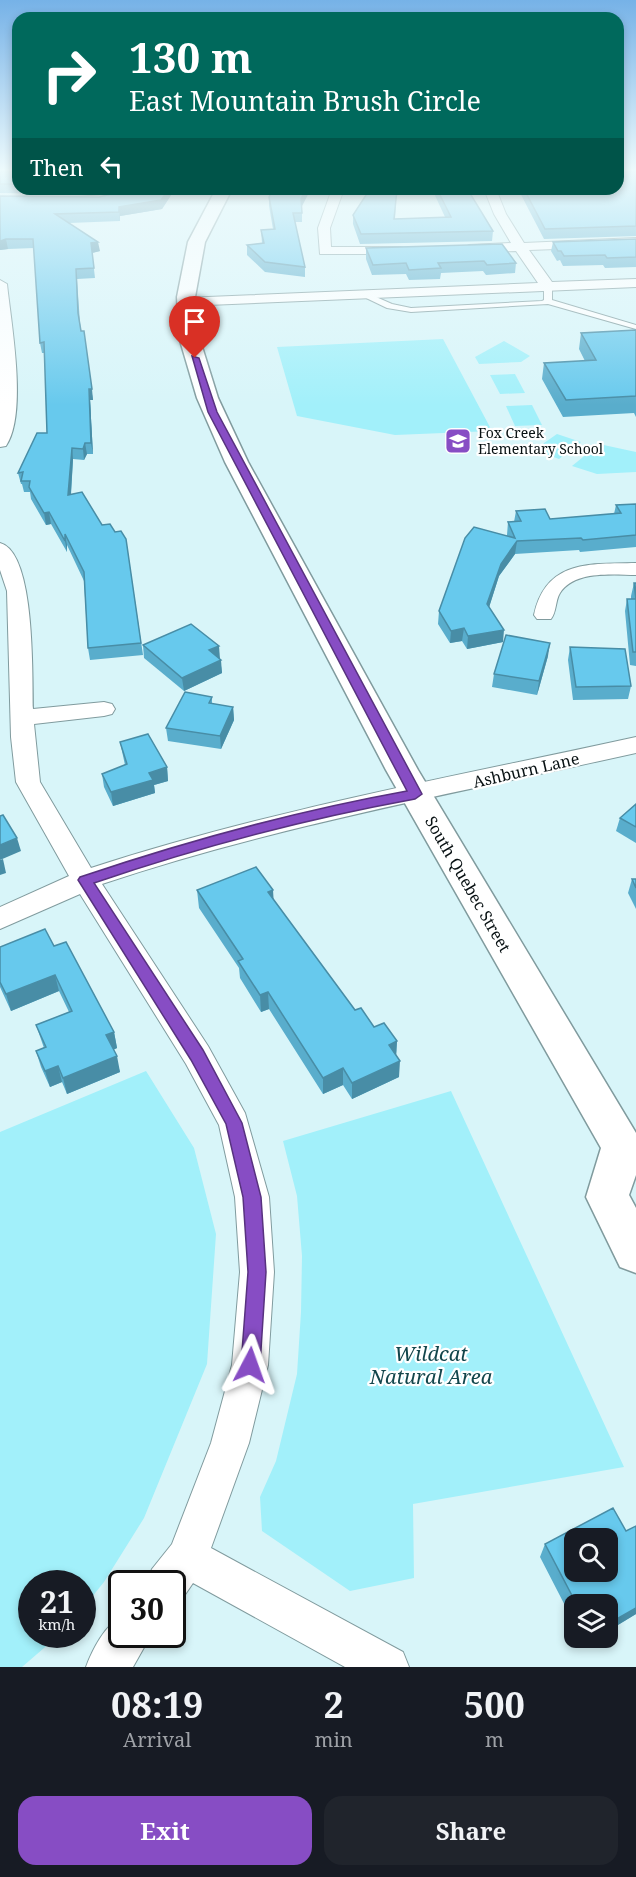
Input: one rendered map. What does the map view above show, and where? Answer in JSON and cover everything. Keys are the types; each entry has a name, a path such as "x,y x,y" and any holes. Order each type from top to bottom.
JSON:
{"main road":[{"name":"South Quebec Street","path":"194,250 184,302 189,340 212,412 415,794 629,1151 607,1197 636,1252"}],"street":[{"path":"325,250 420,251"},
{"path":"523,250 548,294"},
{"path":"0,442 4,436 9,415 1,279"},
{"path":"184,302 364,295 548,294 636,283"},
{"path":"0,549 5,555 17,591 22,718 28,782 85,880 197,1055 234,1123 252,1197 257,1272 250,1365 230,1443 177,1570"},
{"path":"544,615 552,589 567,577 590,572 636,569"},
{"path":"22,718 104,709"},
{"name":"Ashburn Lane","path":"0,919 85,880 178,849 336,809 415,794 636,745"},
{"path":"186,1575 388,1667"},
{"path":"107,1667 121,1648"}],"lane":[{"path":"548,294 636,327"}],"green space":[{"path":"443,339 492,431 395,435 297,416 277,347"},
{"path":"504,341 530,356 521,362 479,364 475,357"},
{"path":"515,374 525,393 500,394 490,375"},
{"path":"532,405 542,425 515,426 506,406"},
{"path":"557,434 581,442 559,459 534,450"},
{"path":"599,444 636,452 636,472 597,474 572,466"},
{"path":"146,1071 194,1148 216,1234 207,1364 144,1518 112,1570 108,1570 108,1576 96,1592 96,1570 18,1570 18,1648 44,1648 22,1667 0,1667 0,1132"},
{"name":"Wildcat Natural Area","path":"451,1091 624,1467 413,1504 414,1578 350,1591 262,1531 260,1497 276,1461 297,1374 301,1312 302,1256 297,1196 283,1141"}],"building":[{"path":"34,250 92,250 94,268 76,269 78,313 81,331 84,331 92,389 89,389 91,443 85,443 83,449 72,448 68,495 82,492 102,525 110,524 115,532 121,531 126,539 141,643 88,648 84,572 65,534 65,541 49,512 44,513 29,487 30,481 21,481 23,472 18,473 37,433 47,433 44,342 40,343"},
{"path":"252,250 301,250 305,267 265,262"},
{"path":"367,250 506,250 516,263 487,265 484,261 438,263 441,268 409,270 406,263 373,265"},
{"path":"636,250 636,257 564,256 561,251 558,251"},
{"path":"636,330 636,396 566,400 544,363 596,360 581,333"},
{"path":"636,504 636,535 583,540 581,538 517,541 501,564 487,604 504,630 468,636 464,628 451,631 439,611 465,538 474,527 515,538 508,522 521,521 516,511 545,509 550,519 621,513 616,505"},
{"path":"627,599 636,599 636,652 633,652"},
{"path":"191,624 219,646 209,650 221,660 182,678 143,645"},
{"path":"506,635 550,643 539,681 494,674"},
{"path":"570,647 625,649 631,686 576,687"},
{"path":"185,692 212,697 209,703 233,707 220,736 166,728"},
{"path":"148,734 167,767 149,773 153,780 111,792 102,774 127,764 120,742"},
{"path":"636,804 636,827 620,818"},
{"path":"3,815 17,838 0,845 0,816"},
{"path":"256,867 273,890 268,892 355,1010 361,1008 374,1027 384,1023 397,1041 389,1045 400,1061 352,1083 343,1068 323,1078 268,992 260,995 238,961 243,959 197,890"},
{"path":"45,929 54,946 66,942 114,1032 106,1035 117,1056 63,1078 58,1066 45,1071 36,1051 46,1047 36,1025 72,1011 55,975 6,994 0,982 0,947"},
{"path":"613,1508 626,1531 636,1526 636,1608 618,1618 618,1594 571,1594 565,1582 618,1582 618,1528 575,1528"},
{"path":"564,1534 564,1580 545,1544"}],"place":[{"name":"Fox Creek Elementary School","path":"458,441"}],"route":[{"path":"195,358 212,412 415,794 336,809 178,849 85,880 197,1055 234,1123 252,1197 257,1272 250,1365"}]}
